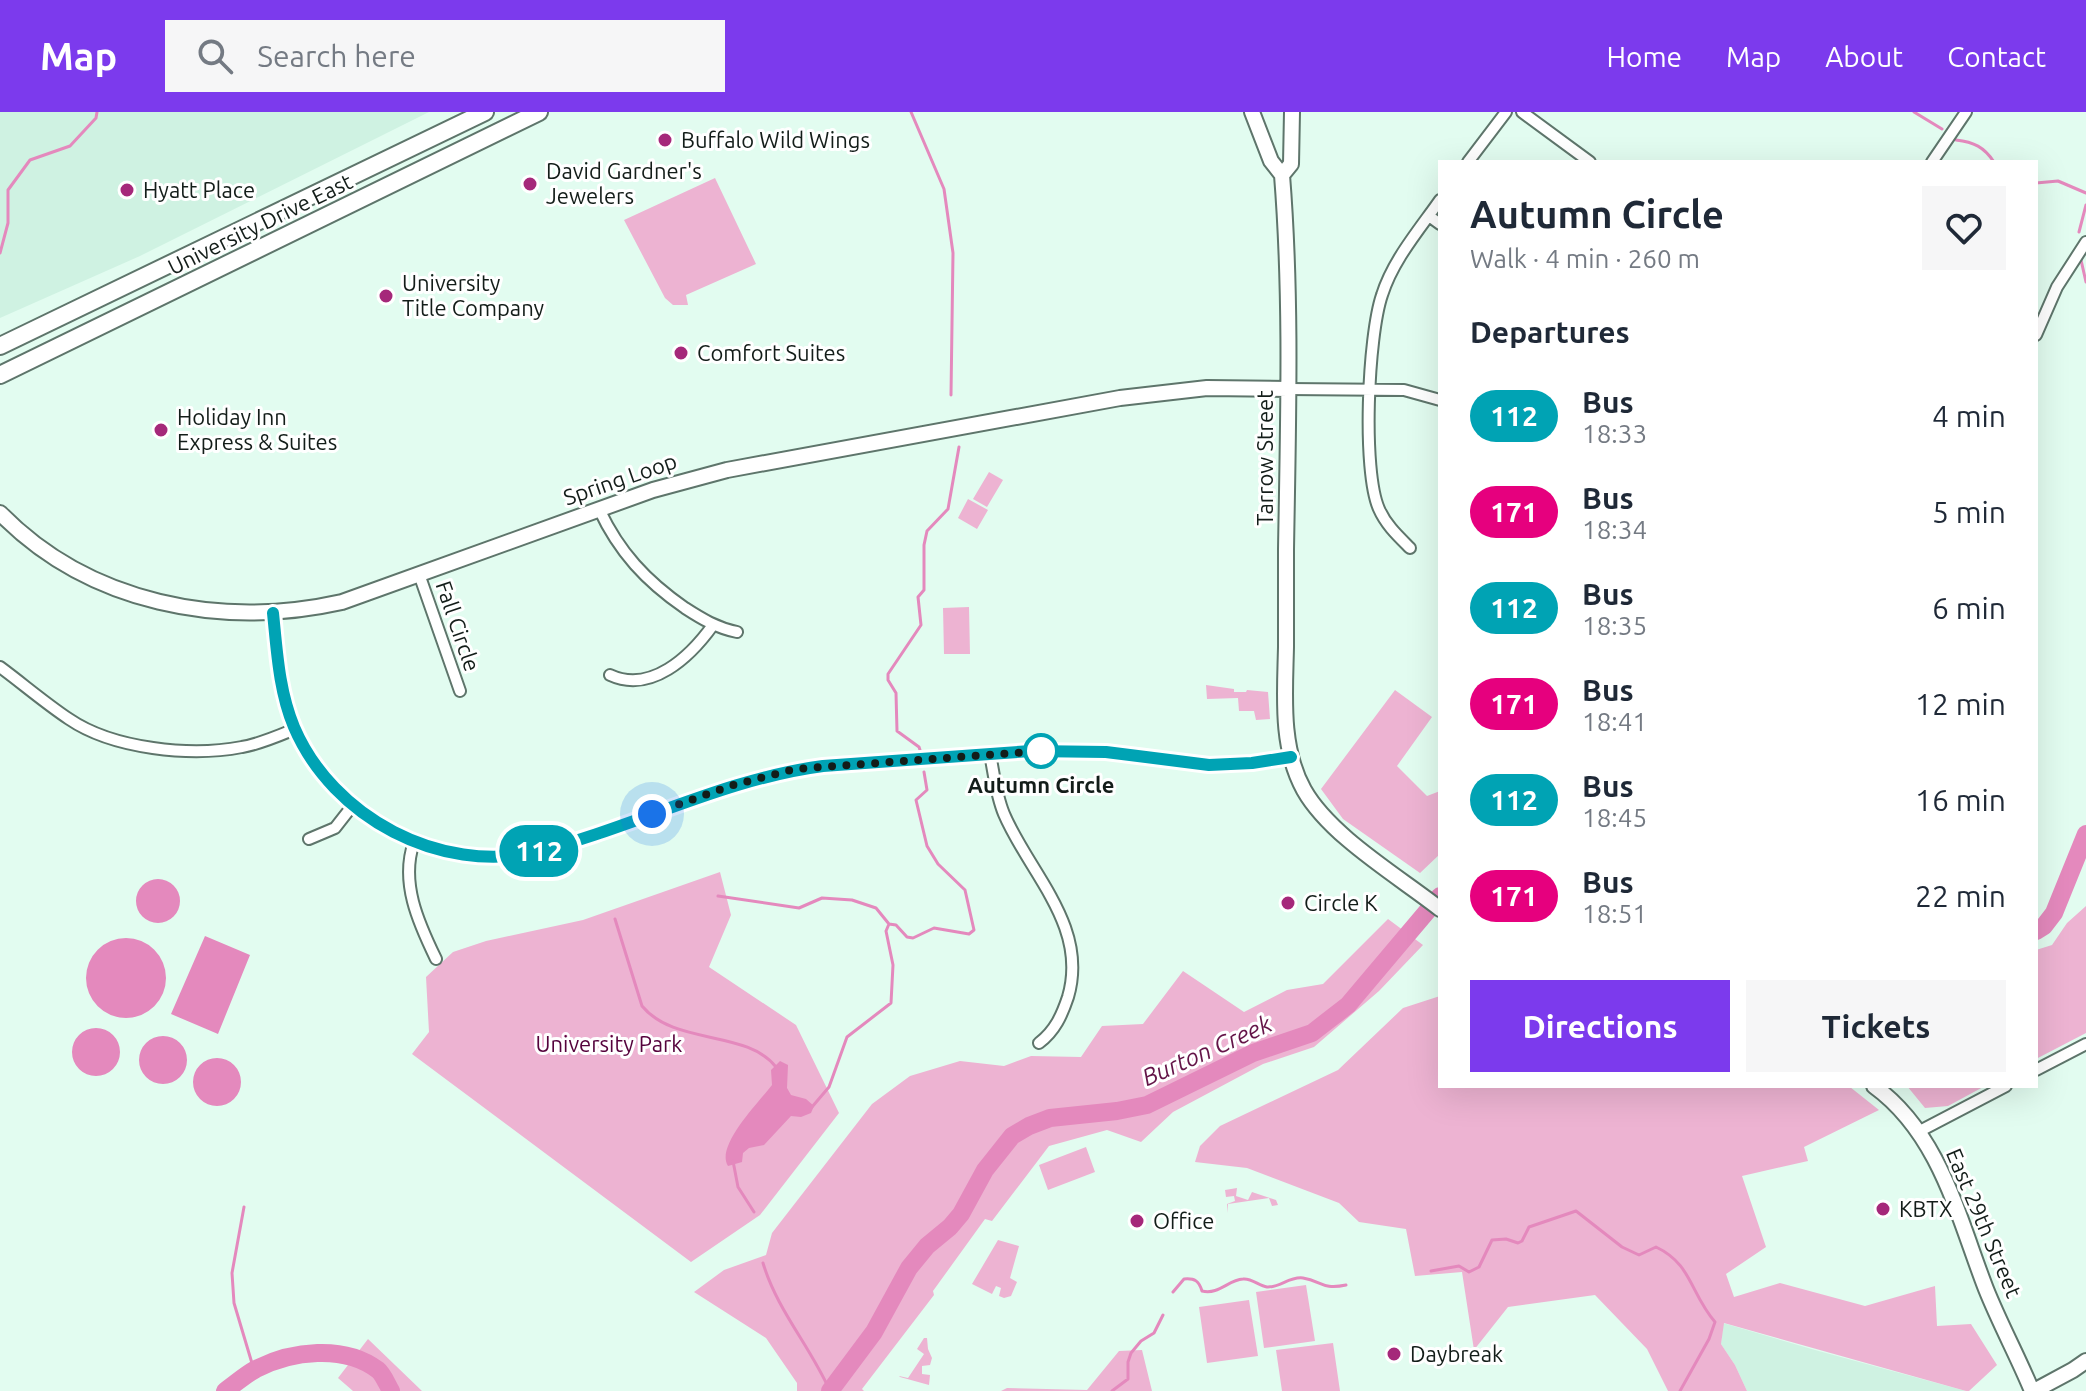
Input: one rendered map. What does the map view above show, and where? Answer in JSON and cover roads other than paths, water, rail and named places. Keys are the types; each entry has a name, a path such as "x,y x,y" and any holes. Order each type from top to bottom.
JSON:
{"main road":[{"name":"University Drive East","path":"0,346 485,112"},
{"name":"University Drive East","path":"0,375 539,112"},
{"path":"277,213 289,235"}],"street":[{"name":"Tarrow Street","path":"1292,112 1291,164 1282,175 1286,228 1288,389 1285,672 1286,722 1291,757 1312,802 1347,838 1438,907"},
{"path":"1470,160 1506,112"},
{"path":"1522,112 1587,160"},
{"path":"1933,160 1966,112"},
{"path":"1254,117 1272,135 1292,134"},
{"path":"1254,117 1271,161 1282,175"},
{"path":"1410,548 1385,519 1373,491 1370,389 1374,325 1392,271 1438,203"},
{"path":"1429,216 1438,223"},
{"path":"2038,329 2047,304 2086,242"},
{"name":"Spring Loop","path":"0,513 18,532 42,549 106,585 159,603 228,614 307,610 342,602 693,478 1120,398 1207,388 1288,389"},
{"path":"1288,389 1419,392 1438,399"},
{"path":"599,509 617,544 639,571 663,592 713,625 737,632"},
{"name":"Fall Circle","path":"419,574 460,691"},
{"path":"273,613 280,681 295,729 324,774 353,805 383,827 414,842 463,854 520,856 552,848 730,786 795,769 1074,750 1209,765 1291,757"},
{"path":"610,675 620,680 638,681 668,669 691,653 713,625"},
{"path":"0,667 70,720 110,739 131,744 206,751 242,747 295,729"},
{"path":"990,754 998,798 1005,816 1053,897 1068,939 1071,986 1051,1034 1039,1043"},
{"path":"309,839 335,828 353,805"},
{"path":"414,842 407,867 408,881 420,923 436,959"},
{"path":"2038,1069 2086,1044"},
{"name":"East 29th Street","path":"1876,1088 1918,1132 1945,1177 1987,1292 2033,1391"},
{"path":"1918,1132 2002,1088"},
{"path":"2033,1391 2086,1361"}],"waterway":[{"path":"0,253 8,223 8,190 30,160 70,146 96,118 97,112"},
{"path":"911,112 944,189 953,253 951,395"},
{"path":"1914,112 1942,129"},
{"path":"1956,140 1978,146 1992,160"},
{"path":"2038,183 2058,181 2086,193"},
{"path":"2079,232 2086,205"},
{"path":"2081,260 2086,282"},
{"path":"920,750 897,731 896,693 888,674 921,625 918,597 924,590 924,545 927,531 948,509 959,447"},
{"path":"718,896 799,908 822,898 852,900 876,908 889,924 896,925 907,937 913,938 934,928 969,934 974,930 965,890 938,864 927,846 916,800 927,790 924,772"},
{"name":"Burton Creek","path":"2038,930 2054,913 2086,834"},
{"name":"Burton Creek","path":"830,1391 874,1332 909,1268 961,1214 985,1170 1012,1136 1050,1118 1147,1105 1253,1053 1312,1033 1348,1005 1438,898"},
{"path":"615,919 642,1006 656,1019 691,1033 747,1047 763,1055 776,1067"},
{"path":"812,1107 829,1087 847,1037 891,1003 893,965 886,931 889,924"},
{"path":"733,1161 738,1187 754,1212"},
{"path":"244,1207 232,1273 234,1303 254,1370"},
{"path":"1431,1271 1459,1266 1469,1272 1479,1267 1492,1240 1506,1239 1518,1243 1529,1227 1576,1211 1622,1247 1639,1255 1656,1247 1677,1262 1715,1322 1680,1391"},
{"path":"763,1263 785,1312 830,1391"},
{"path":"1173,1292 1184,1279 1196,1281 1202,1291 1208,1292 1243,1279 1267,1287 1298,1278 1327,1286 1346,1285"},
{"path":"1112,1391 1128,1379 1131,1353 1141,1341 1154,1333 1163,1315"},
{"name":"Burton Creek","path":"225,1391 252,1371 270,1363 317,1353 350,1356 364,1362 380,1372 391,1391"}],"place":[{"name":"Buffalo Wild Wings","path":"665,140"},
{"name":"David Gardner's Jewelers","path":"530,184"},
{"name":"Hyatt Place","path":"127,190"},
{"name":"University Title Company","path":"386,296"},
{"name":"Comfort Suites","path":"681,353"},
{"name":"Holiday Inn Express & Suites","path":"161,430"},
{"name":"Autumn Circle","path":"1041,751"},
{"name":"Circle K","path":"1288,903"},
{"name":"KBTX","path":"1883,1209"},
{"name":"Office","path":"1137,1221"},
{"name":"Daybreak","path":"1394,1354"}],"park label":[{"name":"University Park","path":"609,1044"}]}
